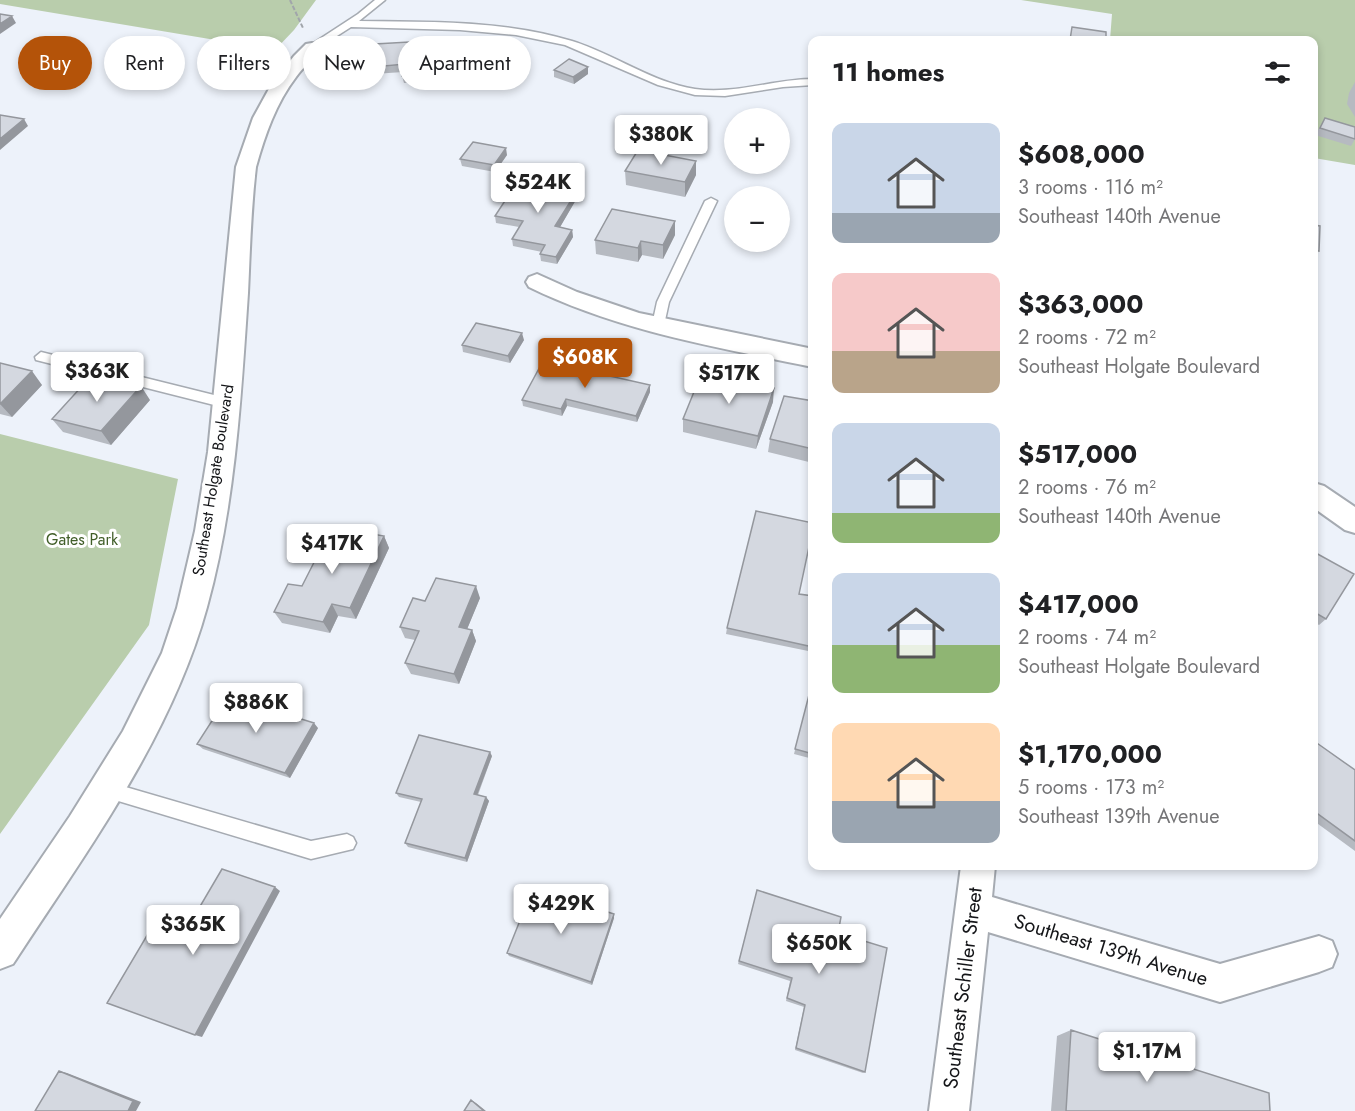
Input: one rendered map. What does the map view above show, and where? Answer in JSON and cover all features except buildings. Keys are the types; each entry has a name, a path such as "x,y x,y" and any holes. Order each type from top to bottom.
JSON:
{"street":[{"name":"Southeast Holgate Boulevard","path":"0,951 127,757 155,700 191,609 210,520 226,403 242,197 248,159 257,132 273,100 293,68 303,57"},
{"path":"537,282 591,307 658,325 808,357"},
{"path":"1318,497 1355,522"},
{"name":"Southeast Schiller Street","path":"949,1111 978,870"},
{"name":"Southeast 139th Avenue","path":"973,909 1220,983 1319,954"}],"lane":[{"path":"331,36 380,0"},
{"path":"350,24 418,25 534,36 578,46 659,83 696,92 723,93 808,82"},
{"path":"658,325 663,302 711,201"},
{"path":"41,357 226,403"},
{"path":"105,789 311,850 347,843"}],"path":[{"path":"290,0 306,36"}],"green space":[{"path":"0,0 316,0 288,36 197,37 0,4"},
{"path":"1021,0 1355,0 1355,165 1318,159 1318,36 1110,36 1112,14"},
{"name":"Gates Park","path":"0,434 178,479 149,625 0,834"}]}
